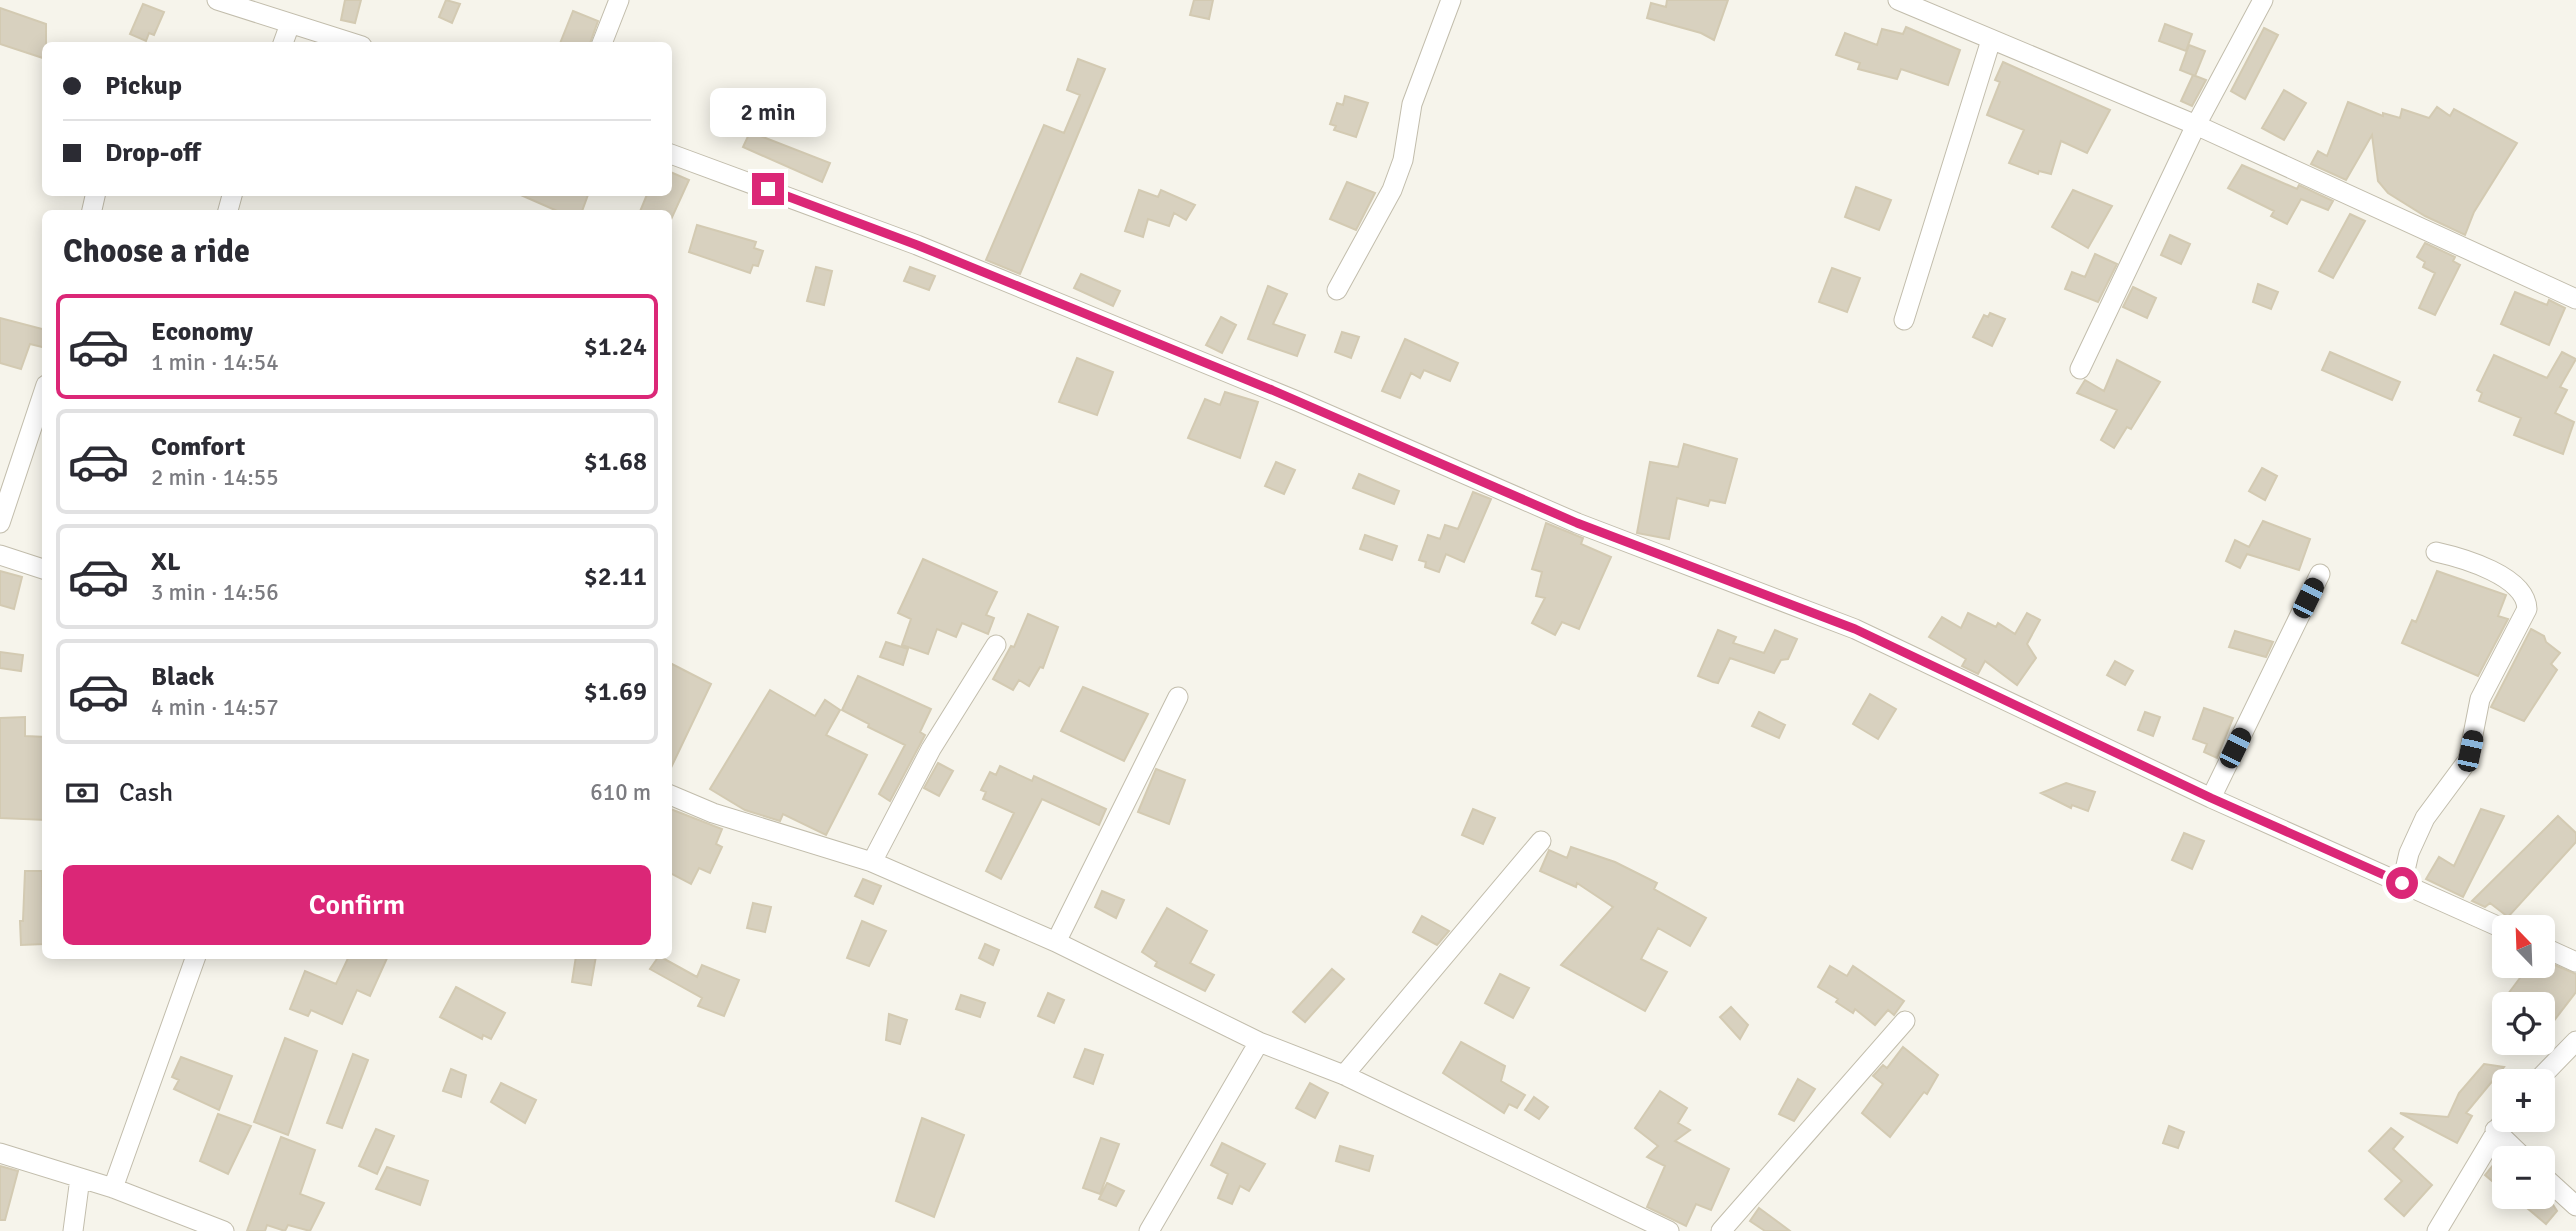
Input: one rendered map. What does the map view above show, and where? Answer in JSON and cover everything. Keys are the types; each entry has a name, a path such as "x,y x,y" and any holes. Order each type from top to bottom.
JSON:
{"street":[{"path":"218,0 349,42"},
{"path":"603,42 619,0"},
{"path":"1338,290 1392,190 1403,160 1412,104 1451,0"},
{"path":"1898,0 2196,125 2576,299"},
{"path":"2080,369 2196,125 2263,0"},
{"path":"283,42 290,24"},
{"path":"1904,320 1991,40"},
{"path":"672,154 917,245 1297,401 1577,523 1855,629 2211,798 2492,924"},
{"path":"0,523 42,397"},
{"path":"2402,883 2409,853 2426,818 2468,760 2480,699 2528,609 2523,596 2503,576 2436,552"},
{"path":"0,555 42,569"},
{"path":"2211,798 2320,574"},
{"path":"872,862 931,749 996,645"},
{"path":"1056,942 1178,697"},
{"path":"672,796 713,813 872,862 1056,942 1259,1042 1344,1075 1669,1231"},
{"path":"1344,1075 1541,841"},
{"path":"2555,952 2576,962"},
{"path":"113,1188 195,959"},
{"path":"1721,1231 1905,1021"},
{"path":"2549,1069 2576,1041"},
{"path":"1149,1231 1259,1042"},
{"path":"2437,1231 2496,1132"},
{"path":"0,1153 113,1188 224,1231"},
{"path":"73,1231 79,1178"},
{"path":"2555,1187 2576,1206"}],"building":[{"path":"345,0 361,0 355,23 341,20"},
{"path":"446,0 460,4 452,23 439,17"},
{"path":"1194,0 1213,0 1209,19 1190,15"},
{"path":"1667,0 1728,0 1714,40 1701,33 1647,18 1651,3 1666,7"},
{"path":"143,4 164,12 154,35 149,33 146,41 130,34"},
{"path":"0,8 46,24 46,42 42,42 42,58 0,44"},
{"path":"573,11 598,21 590,42 561,42"},
{"path":"2165,24 2192,34 2186,51 2159,41"},
{"path":"1906,27 1960,50 1948,85 1901,69 1897,79 1858,69 1860,63 1836,55 1845,33 1877,45 1882,29 1903,34"},
{"path":"2264,28 2278,35 2245,99 2231,91"},
{"path":"2189,45 2205,51 2195,76 2180,70"},
{"path":"1078,59 1105,69 1020,274 986,260 1044,125 1064,133 1080,95 1067,90"},
{"path":"2003,62 2110,110 2087,153 2061,141 2051,174 2039,171 2038,174 2009,163 2024,130 1987,115 2000,82 1995,80"},
{"path":"2193,75 2206,80 2192,106 2181,101"},
{"path":"2284,90 2306,103 2284,140 2262,128"},
{"path":"1345,96 1368,103 1356,137 1334,130 1336,126 1330,124 1337,103 1343,105"},
{"path":"2348,102 2383,116 2383,113 2400,118 2402,109 2429,118 2437,107 2450,116 2454,109 2517,143 2474,212 2465,235 2425,216 2388,193 2378,181 2372,135 2346,180 2311,164 2318,151 2327,156"},
{"path":"750,132 830,163 822,182 743,147"},
{"path":"2242,165 2297,189 2299,185 2333,201 2328,210 2301,199 2287,224 2271,216 2274,211 2228,188"},
{"path":"672,173 689,180 672,217 672,210 641,210 646,196 672,196"},
{"path":"1347,182 1375,193 1356,230 1330,219"},
{"path":"1856,187 1891,200 1879,230 1845,217"},
{"path":"1139,190 1158,197 1161,190 1195,205 1186,220 1174,213 1169,226 1148,219 1143,237 1125,231"},
{"path":"2073,190 2112,206 2088,248 2052,227"},
{"path":"523,196 588,196 582,210 555,210"},
{"path":"2350,214 2365,221 2333,278 2319,271"},
{"path":"697,225 756,242 754,248 763,251 758,266 753,265 750,273 689,252"},
{"path":"2170,235 2190,244 2181,264 2161,255"},
{"path":"2425,243 2455,257 2453,261 2460,265 2435,315 2419,308 2435,273 2423,267 2425,262 2417,257"},
{"path":"2095,254 2117,264 2098,302 2065,289 2072,272 2085,277"},
{"path":"816,267 832,271 824,305 807,301"},
{"path":"910,267 935,276 929,290 904,281"},
{"path":"1832,268 1860,278 1847,312 1819,302"},
{"path":"1081,274 1120,291 1113,306 1074,288"},
{"path":"2258,284 2278,292 2271,309 2253,302"},
{"path":"1268,286 1287,294 1273,324 1305,335 1297,356 1248,339"},
{"path":"2133,287 2156,298 2147,318 2123,307"},
{"path":"2515,292 2547,305 2549,300 2565,308 2549,345 2501,324"},
{"path":"1990,313 2005,319 1992,346 1973,337 1984,315 1988,317"},
{"path":"1221,317 1236,325 1222,353 1206,345"},
{"path":"0,318 42,329 42,347 30,344 21,369 0,363"},
{"path":"1342,332 1359,337 1351,358 1335,352"},
{"path":"1405,339 1458,363 1450,381 1424,370 1420,378 1411,373 1400,398 1382,391"},
{"path":"2330,352 2400,382 2392,400 2322,370"},
{"path":"2562,352 2576,359 2560,387 2567,390 2555,413 2574,422 2563,454 2514,435 2521,418 2479,401 2482,393 2477,390 2494,355 2547,378"},
{"path":"1077,358 1113,372 1097,415 1059,402"},
{"path":"2117,360 2160,382 2131,429 2127,427 2114,448 2101,440 2117,410 2077,393 2085,380 2104,391"},
{"path":"1225,392 1258,402 1240,458 1188,438 1205,399 1220,405"},
{"path":"1684,444 1737,459 1725,503 1710,500 1708,506 1677,498 1669,539 1637,533 1650,462 1678,467"},
{"path":"1276,462 1295,470 1284,494 1265,486"},
{"path":"2262,468 2277,476 2265,500 2249,491"},
{"path":"1359,474 1399,491 1394,504 1353,488"},
{"path":"1473,492 1491,499 1464,562 1446,554 1439,572 1425,567 1426,562 1419,560 1428,535 1440,539 1445,525 1458,529"},
{"path":"2263,521 2310,539 2299,570 2247,554 2240,568 2226,561 2235,540 2249,547"},
{"path":"1546,523 1583,538 1581,544 1611,557 1579,629 1562,622 1555,635 1532,623 1545,598 1536,596 1542,572 1532,569"},
{"path":"1365,535 1397,546 1392,560 1360,549"},
{"path":"923,559 997,592 986,615 994,618 988,634 962,623 956,637 937,629 928,654 902,645 911,619 898,613"},
{"path":"0,571 22,577 14,609 0,605"},
{"path":"2437,571 2506,595 2498,616 2508,619 2478,676 2402,643 2412,620 2416,622"},
{"path":"1968,613 1996,627 1998,623 2015,634 2027,613 2040,620 2027,644 2036,658 2017,685 1985,661 1978,674 1962,666 1966,659 1929,637 1942,617 1961,628"},
{"path":"1028,614 1058,627 1043,668 1040,667 1029,686 1019,680 1013,690 993,679 1011,646 1014,647"},
{"path":"2531,629 2544,636 2546,642 2560,653 2551,664 2557,670 2524,721 2491,707"},
{"path":"1718,630 1736,637 1733,643 1764,653 1775,630 1797,639 1788,659 1781,660 1774,673 1730,658 1718,683 1698,676"},
{"path":"2235,631 2273,642 2266,657 2229,647"},
{"path":"886,642 908,649 903,665 880,657"},
{"path":"0,652 23,655 21,671 0,668"},
{"path":"2115,661 2133,671 2125,685 2107,675"},
{"path":"672,664 711,684 672,766"},
{"path":"858,676 931,709 920,732 925,735 890,801 879,794 905,745 868,727 869,724 842,710"},
{"path":"1083,687 1148,714 1124,761 1061,731"},
{"path":"770,690 815,716 825,700 840,710 826,735 867,755 826,835 783,814 780,821 745,810 710,789"},
{"path":"1870,694 1896,709 1878,739 1853,724"},
{"path":"2204,708 2233,718 2217,758 2204,752 2207,744 2193,739"},
{"path":"1759,712 1785,725 1779,738 1752,726"},
{"path":"2145,712 2160,717 2153,736 2138,730"},
{"path":"25,717 25,736 42,737 42,820 0,818 0,718"},
{"path":"938,763 953,771 939,796 924,788"},
{"path":"1000,766 1032,781 1034,776 1106,809 1099,825 1042,799 1001,879 986,871 1014,813 983,799 986,792 981,790 990,772 996,775"},
{"path":"1156,769 1185,780 1169,824 1138,812"},
{"path":"2066,783 2095,792 2088,811 2072,805 2071,808 2041,793"},
{"path":"1473,809 1495,818 1483,844 1462,835"},
{"path":"2481,809 2504,816 2463,897 2426,879 2439,857 2454,866"},
{"path":"672,810 722,829 716,844 722,847 710,873 699,868 691,884 672,874"},
{"path":"2558,816 2576,833 2576,842 2510,915 2505,915 2490,903 2485,907 2472,901"},
{"path":"2184,833 2204,841 2192,869 2172,860"},
{"path":"1571,847 1615,862 1657,883 1654,889 1706,918 1690,946 1658,928 1641,959 1667,972 1645,1011 1561,965 1613,907 1577,883 1576,887 1540,871 1549,850 1567,858"},
{"path":"25,871 42,871 42,944 21,945 20,921 23,921"},
{"path":"863,879 881,886 873,904 855,896"},
{"path":"1102,891 1124,900 1116,918 1095,907"},
{"path":"753,903 771,907 765,932 747,928"},
{"path":"1167,908 1207,931 1190,963 1214,975 1205,991 1155,966 1157,962 1142,952"},
{"path":"1422,916 1449,931 1437,945 1413,932"},
{"path":"862,921 886,931 869,966 847,958"},
{"path":"985,944 999,950 993,965 979,958"},
{"path":"348,959 387,959 370,996 357,990 342,1024 311,1010 308,1016 290,1009 305,971 336,984"},
{"path":"576,959 595,959 591,985 572,982"},
{"path":"657,959 664,959 697,977 702,965 739,980 724,1016 698,1006 702,998 650,969"},
{"path":"2555,965 2576,974 2576,992 2555,1019 2555,992 2510,992 2520,978 2555,978"},
{"path":"1830,966 1847,976 1853,966 1904,1001 1894,1015 1888,1010 1875,1025 1855,1009 1853,1013 1836,1002 1838,999 1818,987"},
{"path":"1332,969 1344,979 1305,1022 1293,1012"},
{"path":"1500,974 1529,988 1513,1018 1485,1003"},
{"path":"456,987 505,1013 491,1039 483,1035 482,1039 440,1017"},
{"path":"1048,993 1064,1000 1054,1023 1038,1016"},
{"path":"961,995 985,1003 980,1017 956,1009"},
{"path":"1731,1007 1748,1025 1740,1039 1720,1017"},
{"path":"889,1014 907,1020 900,1044 886,1040"},
{"path":"285,1038 317,1051 288,1135 254,1122"},
{"path":"1461,1042 1505,1066 1501,1081 1525,1095 1517,1108 1509,1104 1504,1113 1443,1073"},
{"path":"1903,1047 1938,1075 1927,1094 1924,1092 1890,1137 1862,1113 1883,1084 1873,1076 1883,1065 1887,1068"},
{"path":"1085,1049 1103,1055 1093,1084 1074,1077"},
{"path":"353,1054 368,1060 342,1128 327,1123"},
{"path":"181,1057 232,1076 219,1110 174,1089 179,1080 172,1077"},
{"path":"2484,1064 2504,1067 2492,1069 2492,1082 2466,1113 2472,1116 2457,1143 2400,1113 2448,1117 2459,1093"},
{"path":"451,1069 466,1075 461,1097 443,1091"},
{"path":"1798,1079 1815,1089 1794,1121 1779,1114"},
{"path":"501,1083 536,1100 525,1123 491,1102"},
{"path":"1310,1083 1328,1093 1315,1118 1296,1108"},
{"path":"1660,1091 1687,1108 1678,1123 1690,1130 1675,1141 1729,1169 1711,1210 1696,1204 1686,1226 1647,1207 1665,1166 1647,1157 1658,1146 1635,1128"},
{"path":"1534,1097 1548,1107 1539,1119 1525,1110"},
{"path":"218,1114 251,1126 228,1174 200,1161"},
{"path":"922,1118 964,1135 934,1217 896,1201"},
{"path":"2169,1126 2184,1132 2178,1148 2163,1143"},
{"path":"2391,1128 2403,1137 2393,1149 2432,1185 2404,1216 2385,1199 2402,1181 2369,1151"},
{"path":"376,1129 394,1136 377,1174 359,1166"},
{"path":"281,1137 315,1150 300,1194 324,1203 310,1231 288,1225 285,1231 267,1225 265,1231 247,1231"},
{"path":"1101,1138 1119,1144 1100,1194 1083,1188"},
{"path":"1222,1143 1265,1164 1249,1191 1240,1186 1232,1204 1218,1198 1228,1174 1211,1165"},
{"path":"1340,1146 1373,1156 1369,1171 1336,1161"},
{"path":"0,1166 18,1171 5,1220 0,1220"},
{"path":"2492,1166 2492,1181 2485,1175"},
{"path":"387,1167 428,1181 420,1205 376,1189"},
{"path":"1107,1183 1124,1191 1116,1206 1099,1199"},
{"path":"1759,1208 1790,1231 1765,1231 1750,1221"},
{"path":"2555,1208 2557,1211 2546,1224 2528,1209"}],"route":[{"path":"768,189 917,245 1272,390 1577,523 1855,629 2211,798 2402,883"}]}
